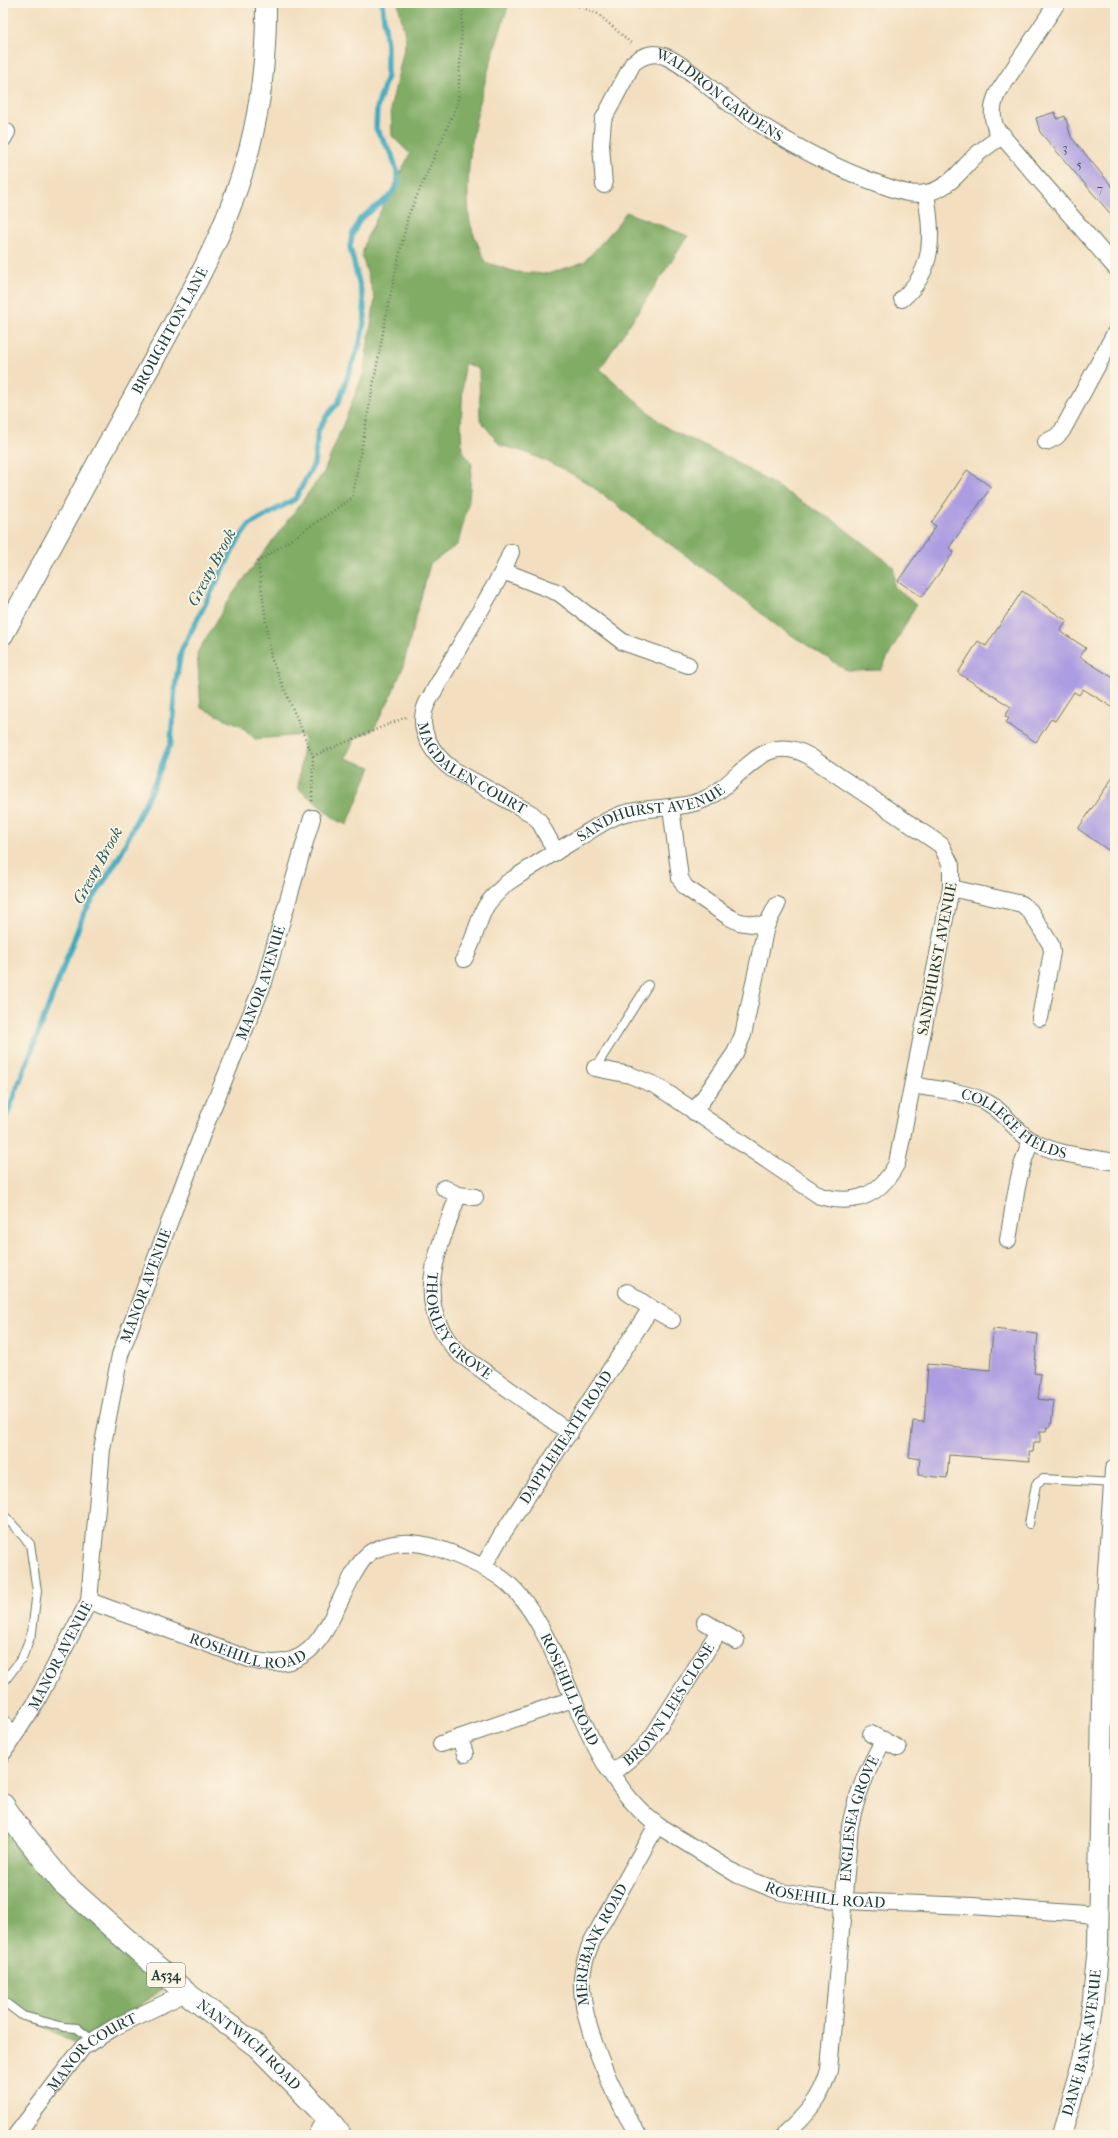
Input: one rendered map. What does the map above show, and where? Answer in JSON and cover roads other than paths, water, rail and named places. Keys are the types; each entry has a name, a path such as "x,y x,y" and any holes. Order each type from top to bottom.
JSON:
{"main road":[{"name":"NANTWICH ROAD","path":"3,1805 18,1827 63,1883 186,1994 258,2048 326,2116 340,2135"}],"street":[{"name":"BROUGHTON LANE","path":"3,635 197,281 226,220 247,162 261,98 266,3"},
{"path":"1057,3 997,94 992,113 996,129 1003,135 1115,267"},
{"name":"WALDRON GARDENS","path":"604,185 601,145 603,120 633,63 641,57 654,54 672,59 737,109 794,145 857,176 905,193 926,193 940,189 954,180 972,160 1003,135"},
{"path":"902,299 913,289 926,269 930,219 926,193"},
{"path":"1046,442 1056,437 1062,431 1115,333"},
{"name":"MAGDALEN COURT","path":"511,552 503,571 424,710 422,720 424,730 434,752 440,760 452,770 532,814 539,821 556,852"},
{"path":"503,571 559,593 623,642 688,665"},
{"name":"SANDHURST AVENUE","path":"464,959 473,942 486,907 493,896 507,882 609,820 622,814 646,808 671,807 696,802 713,795 750,762 767,752 784,749 801,752 933,838 941,845 951,865 952,888 913,1085 896,1163 890,1176 879,1188 867,1196 844,1201 820,1196 645,1080 630,1075 595,1068"},
{"path":"671,807 680,878 685,887 729,917 739,922 766,926"},
{"name":"MANOR AVENUE","path":"3,1753 17,1734 35,1704 89,1601 102,1449 120,1355 204,1128 264,982 312,818"},
{"path":"952,888 1022,904 1030,911 1051,945 1052,952 1040,1018"},
{"path":"694,1112 735,1053 743,1035 766,926 777,905"},
{"name":"COLLEGE FIELDS","path":"913,1085 972,1097 987,1102 999,1110 1031,1141 1054,1150 1115,1162"},
{"path":"1008,1240 1020,1171 1031,1141"},
{"path":"444,1188 458,1195 475,1197"},
{"name":"THORLEY GROVE","path":"458,1195 434,1264 431,1279 433,1312 438,1325 451,1345 461,1355 570,1433"},
{"path":"627,1292 672,1320"},
{"name":"DAPPLEHEATH ROAD","path":"483,1567 501,1536 651,1308"},
{"name":"DANE BANK AVENUE","path":"1061,2135 1083,2060 1092,2007 1099,1915 1103,1643 1114,1476"},
{"name":"ROSEHILL ROAD","path":"89,1601 252,1660 273,1664 294,1660 319,1642 358,1566 374,1550 389,1544 403,1542 426,1544 483,1567 501,1578 514,1591 535,1618 557,1659 573,1700 612,1773 634,1804 657,1825 726,1867 781,1892 804,1896 844,1901 966,1905 1099,1915"},
{"name":"BROWN LEES CLOSE","path":"705,1622 736,1641"},
{"name":"BROWN LEES CLOSE","path":"612,1773 643,1748 654,1734 719,1631"},
{"path":"440,1744 573,1700"},
{"name":"ENGLESEA GROVE","path":"844,1901 847,1844 853,1810 872,1760 877,1737 898,1748"},
{"path":"460,1738 465,1754"},
{"name":"MEREBANK ROAD","path":"638,2135 592,2037 584,2007 582,1976 584,1961 592,1941 657,1825"},
{"path":"784,2135 803,2118 826,2082 829,2070 844,1901"},
{"name":"MANOR COURT","path":"16,2135 83,2047 115,2027 186,1994"},
{"path":"316,2135 326,2116"}],"lane":[{"path":"595,1068 648,985"},
{"path":"1030,1524 1036,1484 1043,1478 1114,1476"},
{"path":"3,1514 30,1544 37,1591 32,1632 22,1658 3,1683"},
{"path":"3,1717 17,1734"},
{"path":"3,2001 23,2016 64,2027 77,2028 93,2041"}],"waterway":[{"name":"Gresty Brook","path":"3,1125 84,913 119,857 153,786 171,742 175,687 181,651 237,542 249,525 295,499 314,464 318,431 326,417 338,403 360,343 365,317 363,299 350,247 352,235 360,219 389,197 398,184 397,172 392,155 376,129 377,108 387,76 387,45 382,3"}]}
